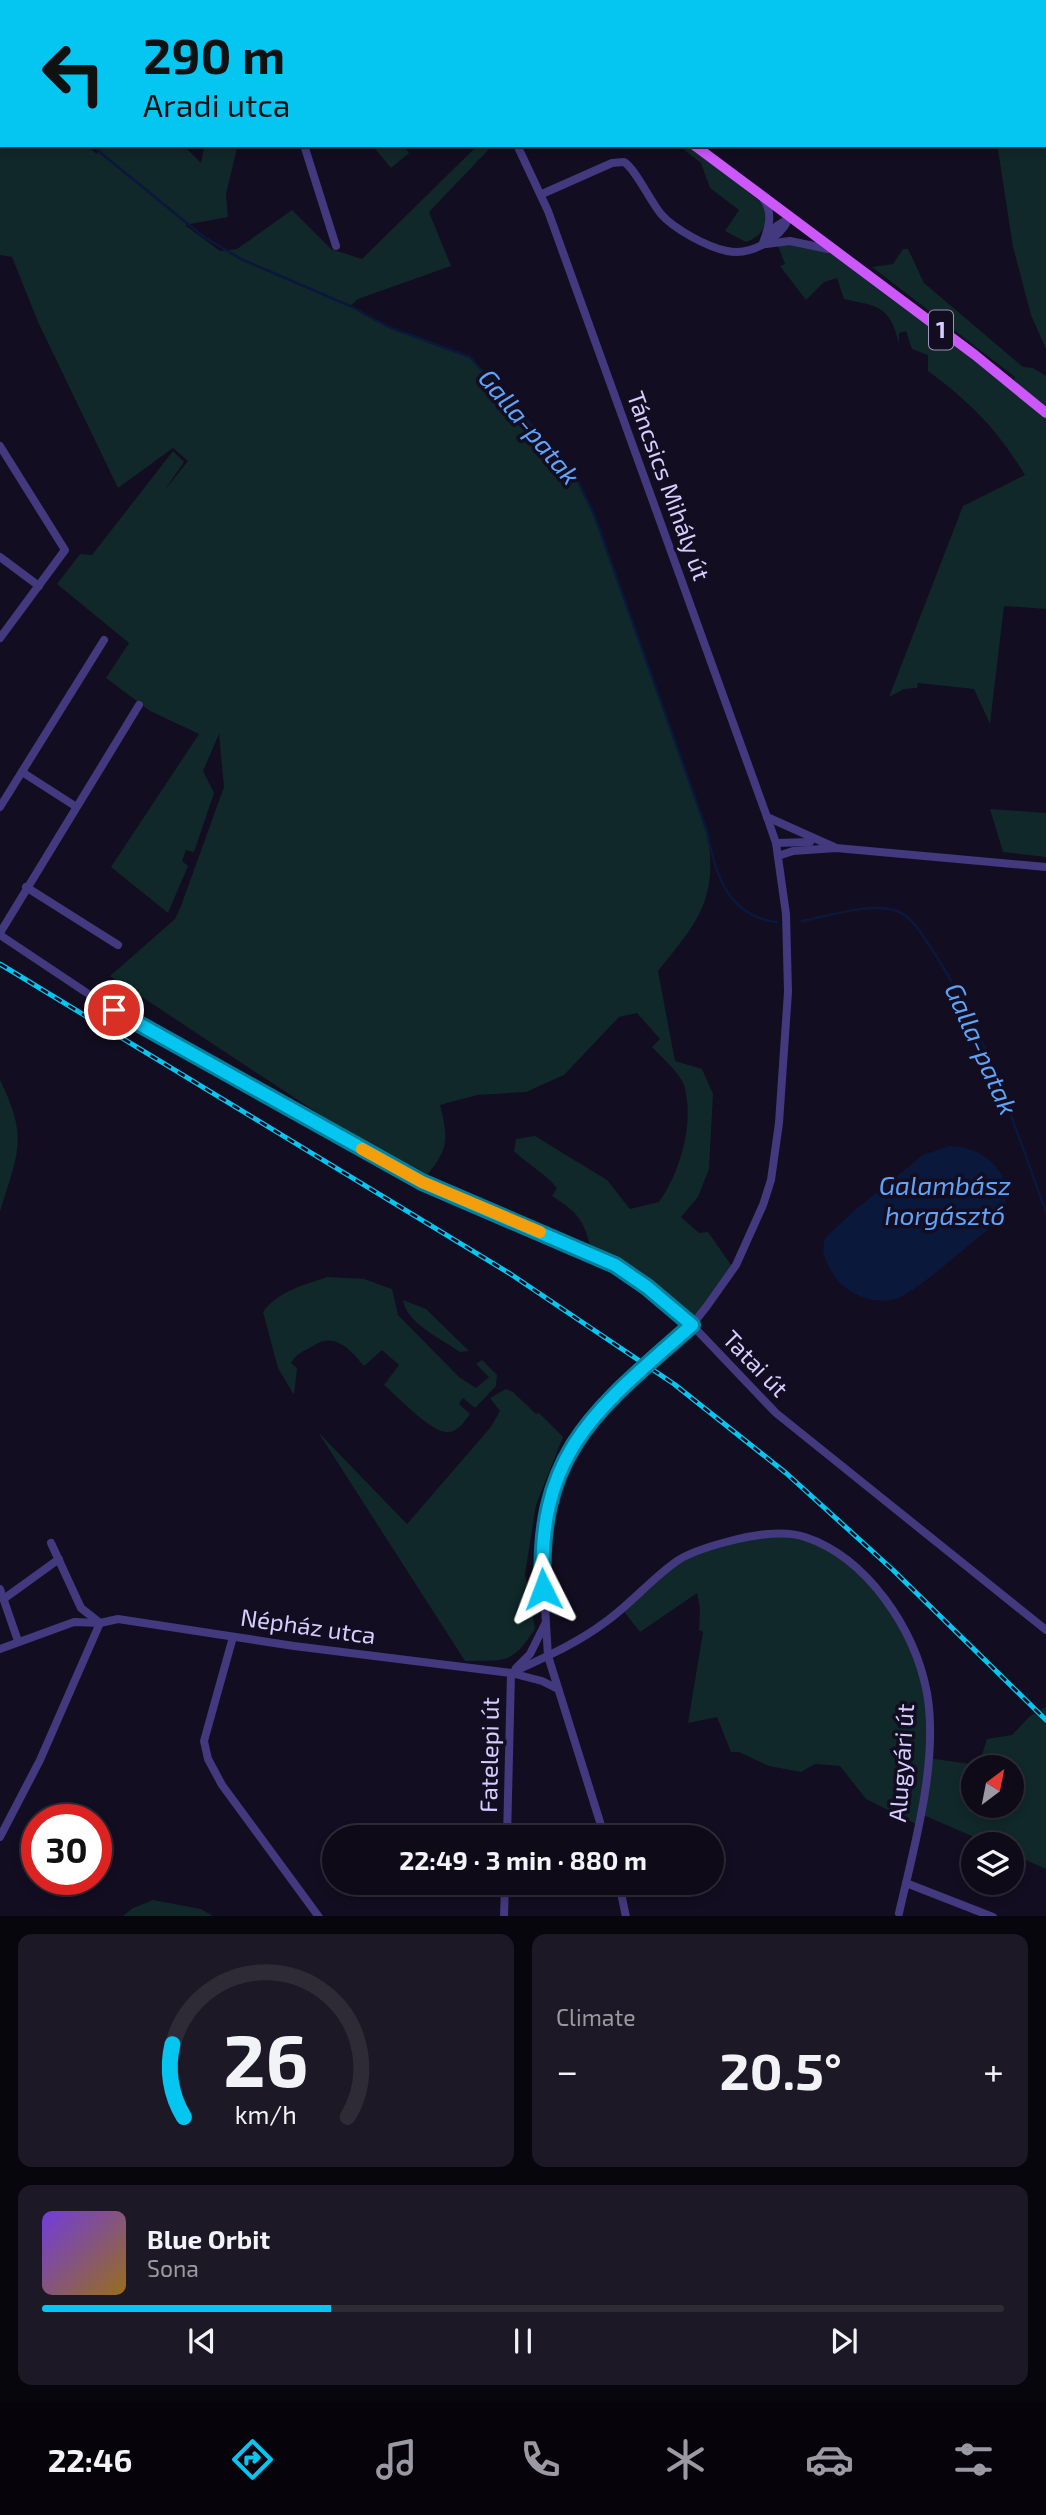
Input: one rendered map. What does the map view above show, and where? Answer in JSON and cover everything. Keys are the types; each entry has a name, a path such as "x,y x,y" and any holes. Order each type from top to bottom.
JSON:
{"main road":[{"name":"1","path":"697,147 975,355 1046,413"}],"street":[{"path":"305,147 336,246"},
{"name":"Táncsics Mihály út","path":"518,147 542,194 767,817 778,856 786,919 786,1028 779,1123 771,1180 757,1222 741,1256 692,1325"},
{"path":"542,194 612,163 624,162 631,168 646,195 662,215 726,251 749,249 762,243 804,243 834,251"},
{"path":"760,195 768,205 770,221 762,243"},
{"path":"762,243 772,229 789,218"},
{"path":"0,446 65,550 0,638"},
{"path":"0,557 39,586"},
{"path":"0,807 104,640"},
{"path":"139,705 75,806 0,934 93,998 422,1182 615,1265 647,1287 692,1325"},
{"path":"22,772 75,806"},
{"path":"767,817 836,848"},
{"path":"776,843 792,840 820,842"},
{"path":"778,856 793,851 836,848 1046,867"},
{"path":"26,887 118,945"},
{"name":"Tatai út","path":"601,1825 548,1656 541,1543 560,1469 597,1410 692,1325 776,1413 1046,1630"},
{"name":"Alugyári út","path":"548,1656 581,1640 607,1622 678,1560 716,1546 773,1534 803,1536 838,1554 869,1579 913,1647 927,1694 927,1758 921,1814 900,1913"},
{"path":"0,1837 40,1760 100,1623 81,1608 51,1544"},
{"path":"5,1598 59,1559"},
{"path":"0,1589 18,1641"},
{"name":"Népház utca","path":"0,1649 74,1622 100,1623 118,1619 233,1637 511,1673 542,1681 558,1689"},
{"path":"511,1673 530,1654 545,1622"},
{"path":"233,1637 204,1741 208,1759 222,1785 319,1916"},
{"path":"511,1673 548,1656"},
{"name":"Fatelepi út","path":"507,1825 511,1673"},
{"path":"906,1883 993,1916"},
{"path":"504,1916 505,1895"},
{"path":"622,1895 626,1916"}],"green space":[{"path":"0,147 88,147 97,154 97,147 187,147 201,163 204,148 237,148 226,194 228,217 185,225 220,251 237,249 292,210 331,249 362,259 476,147 491,147 429,212 451,266 358,299 350,306 389,327 470,357 572,469 594,514 707,831 710,875 702,908 684,938 658,971 675,1061 702,1069 713,1094 709,1169 698,1197 681,1217 699,1233 708,1232 731,1265 707,1306 692,1325 647,1287 592,1254 580,1220 552,1196 557,1188 514,1151 516,1139 535,1136 607,1180 630,1209 659,1202 667,1190 684,1146 687,1100 682,1080 652,1047 660,1039 637,1013 619,1017 564,1075 526,1092 477,1095 440,1105 445,1129 444,1146 437,1162 422,1182 110,976 175,919 181,906 224,787 219,734 203,771 214,793 194,852 186,850 182,861 188,866 168,913 111,867 199,734 150,711 106,678 129,643 57,584 80,554 92,555 173,451 184,462 164,491 188,461 173,448 118,488 38,322 12,257 0,255"},
{"path":"374,147 404,147 409,153 391,168"},
{"path":"681,147 693,147 764,205 766,223 757,236 746,242 725,231 739,210 710,188 701,163"},
{"path":"998,147 1046,147 1046,349 1031,315 1013,247"},
{"path":"796,244 818,247 837,256 1012,383 1015,377 872,267 893,264 903,249 908,249 924,283 1023,367 1033,368 1046,376 1046,609 1004,606 990,724 974,689 918,683 917,688 904,689 889,697 963,506 1025,475 982,418 928,371 928,355 912,349 906,331 899,333 899,343 891,322 882,310 844,299 837,278 824,282 806,300 780,266 785,264 778,246"},
{"path":"990,809 1046,813 1046,857 1003,852"},
{"path":"0,1080 15,1117 18,1146 0,1212"},
{"path":"327,1277 364,1279 392,1289 398,1315 459,1377 476,1388 489,1377 476,1364 482,1360 497,1375 496,1386 475,1408 463,1398 459,1404 470,1414 456,1429 443,1432 426,1422 384,1385 399,1365 382,1350 364,1366 347,1348 328,1340 301,1353 291,1363 297,1368 294,1395 278,1368 263,1312 284,1294"},
{"path":"403,1300 426,1309 469,1351 460,1352 426,1330 411,1316"},
{"path":"506,1389 513,1392 536,1414 539,1413 563,1437 536,1505 525,1574 535,1629 520,1649 507,1658 465,1661 318,1432 407,1524 490,1428 500,1411 490,1398"},
{"path":"773,1534 805,1537 849,1562 885,1600 911,1645 926,1693 927,1758 961,1763 961,1818 1024,1818 1024,1755 982,1755 987,1739 1012,1735 1029,1717 1046,1707 1046,1869 1024,1859 1024,1832 962,1832 921,1814 918,1825 866,1799 840,1766 815,1764 801,1772 769,1766 739,1752 731,1752 717,1717 688,1723 703,1632 699,1630 700,1608 697,1593 640,1632 622,1609 678,1560 726,1542"},
{"path":"153,1900 201,1909 213,1916 123,1916 133,1908"}],"water":[{"name":"Galambász horgásztó","path":"949,1146 982,1155 994,1165 1006,1190 1005,1204 998,1219 942,1268 907,1294 881,1301 863,1297 847,1289 835,1277 827,1263 823,1247 826,1237 923,1155"}],"waterway":[{"name":"Galla-patak","path":"93,147 204,237 241,259 350,306 389,327 470,357 572,469 594,514 707,831 720,878 735,902 760,918 777,922"},
{"name":"Galla-patak","path":"802,921 874,908 897,911 915,925 966,1008 1009,1108 1046,1212"}],"railway":[{"path":"0,964 509,1273 674,1384 786,1473 893,1570 1046,1720"}],"slow traffic":[{"path":"362,1149 422,1182 540,1232"}],"route":[{"path":"114,1010 422,1182 615,1265 647,1287 692,1325 597,1410 577,1438 560,1469 548,1511 541,1543 543,1589"}]}
